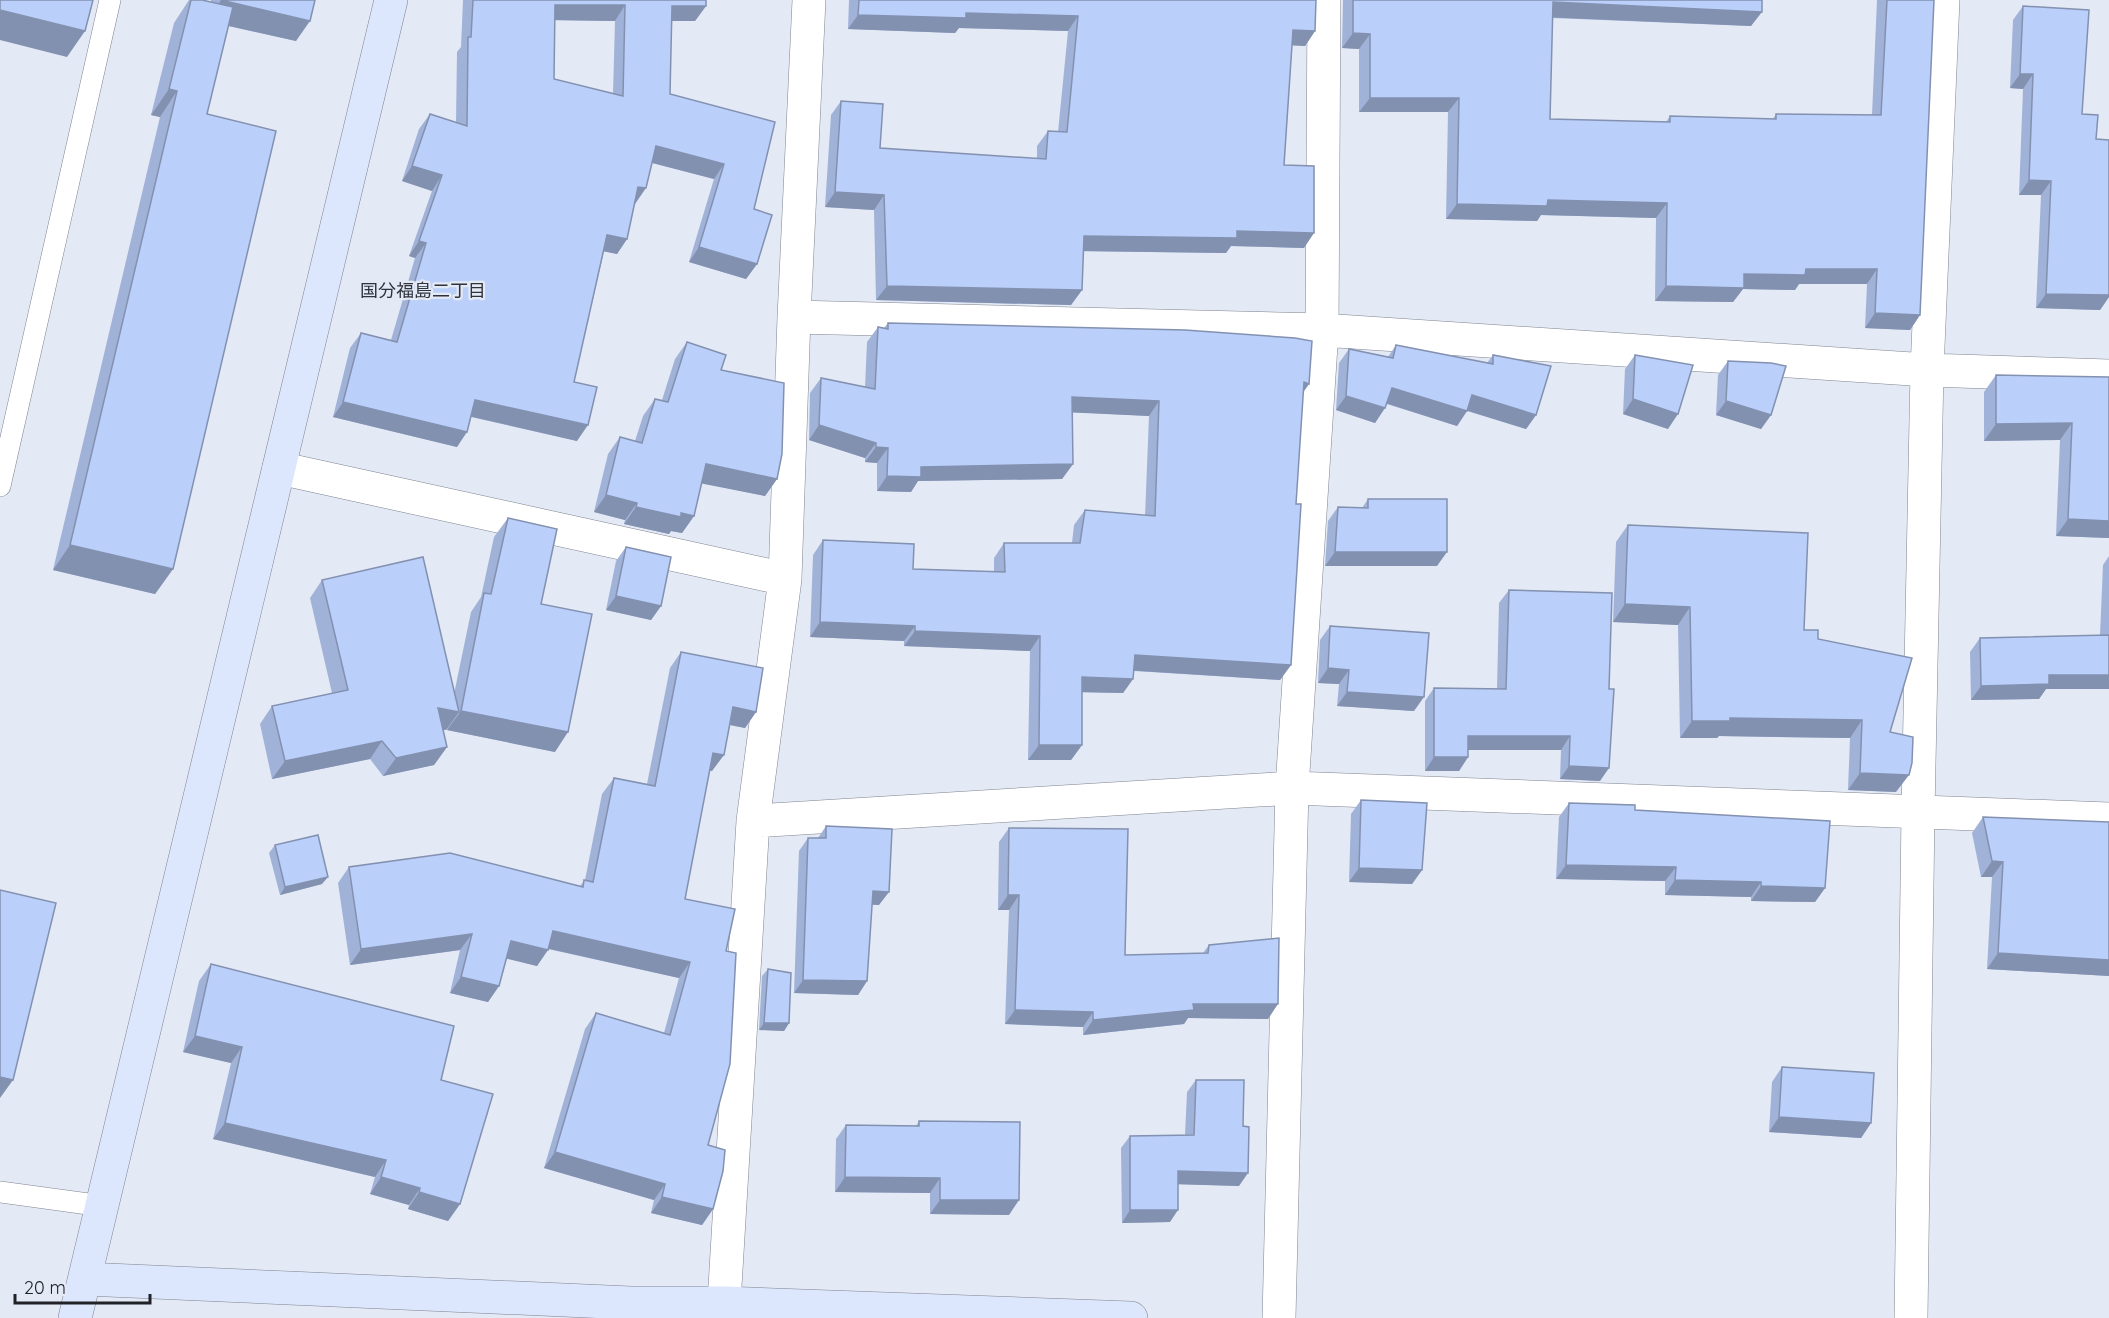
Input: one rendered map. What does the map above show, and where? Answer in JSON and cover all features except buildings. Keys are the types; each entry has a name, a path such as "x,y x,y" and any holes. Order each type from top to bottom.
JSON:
{"street":[{"path":"75,1318 391,0"},
{"path":"724,1303 753,821 785,579 794,316 809,0"},
{"path":"1279,1318 1292,788 1322,330 1324,0"},
{"path":"1911,1318 1927,370 1943,0"},
{"path":"794,316 1322,330 1927,370 2109,376"},
{"path":"279,468 785,579"},
{"path":"753,821 1292,788 2109,819"},
{"path":"85,1279 629,1311 724,1303 886,1314 1131,1318"}],"lane":[{"path":"0,486 110,0"},
{"path":"0,1192 103,1206"}],"district":[{"name":"国分福島二丁目","path":"423,291"}]}
